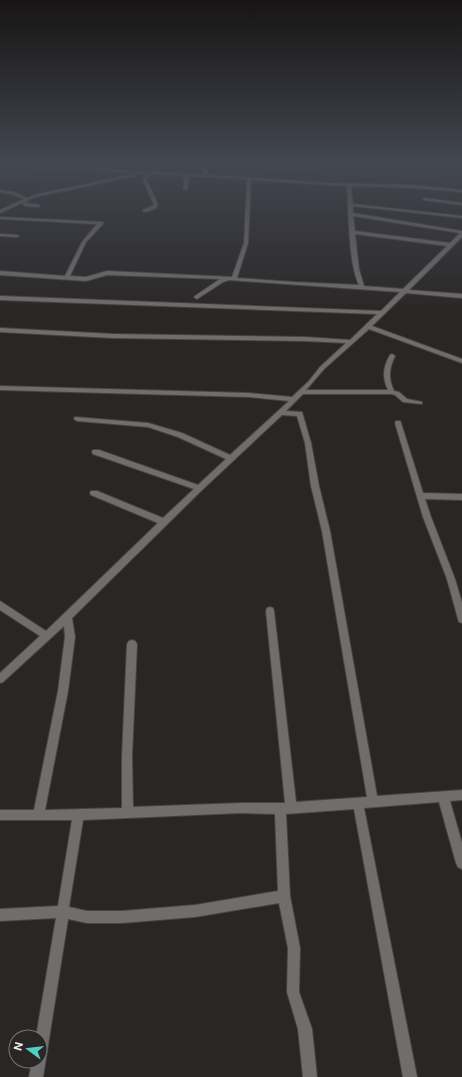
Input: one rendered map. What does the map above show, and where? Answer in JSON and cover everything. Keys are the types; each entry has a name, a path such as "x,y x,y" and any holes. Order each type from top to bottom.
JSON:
{"street":[{"path":"231,279 246,243 247,214"},
{"path":"352,214 359,283 362,287"},
{"path":"353,214 461,235"},
{"path":"437,214 462,217"},
{"path":"0,218 101,223 84,242 68,276"},
{"path":"353,232 451,245"},
{"path":"0,235 16,236"},
{"path":"0,679 67,617 199,488 232,459 301,392 322,368 382,314 461,235"},
{"path":"0,273 90,278 107,273 231,279 406,290 462,296"},
{"path":"197,297 221,281 231,279"},
{"path":"0,298 382,314"},
{"path":"368,327 462,361"},
{"path":"0,330 113,336 305,339 351,342"},
{"path":"392,356 386,367 386,373 388,384 392,392"},
{"path":"0,388 249,395 294,399"},
{"path":"301,392 321,394 392,392 397,393 405,401 420,403"},
{"path":"280,412 300,414 308,443 315,486 326,530 373,802"},
{"path":"77,419 148,425 180,435 232,459"},
{"path":"398,423 421,496 451,580 462,619"},
{"path":"96,452 199,488"},
{"path":"94,492 164,522"},
{"path":"421,496 462,497"},
{"path":"0,605 47,636"},
{"path":"270,611 286,808 284,896 294,948 294,992 305,1029 310,1077"},
{"path":"38,815 63,691 70,637 67,617"},
{"path":"128,812 127,756 132,644"},
{"path":"0,815 78,815 241,808 286,808 462,795"},
{"path":"443,797 462,864"},
{"path":"358,803 410,1077"},
{"path":"44,1029 78,815"},
{"path":"0,915 64,912 87,917 122,917 194,911 284,896"}]}
